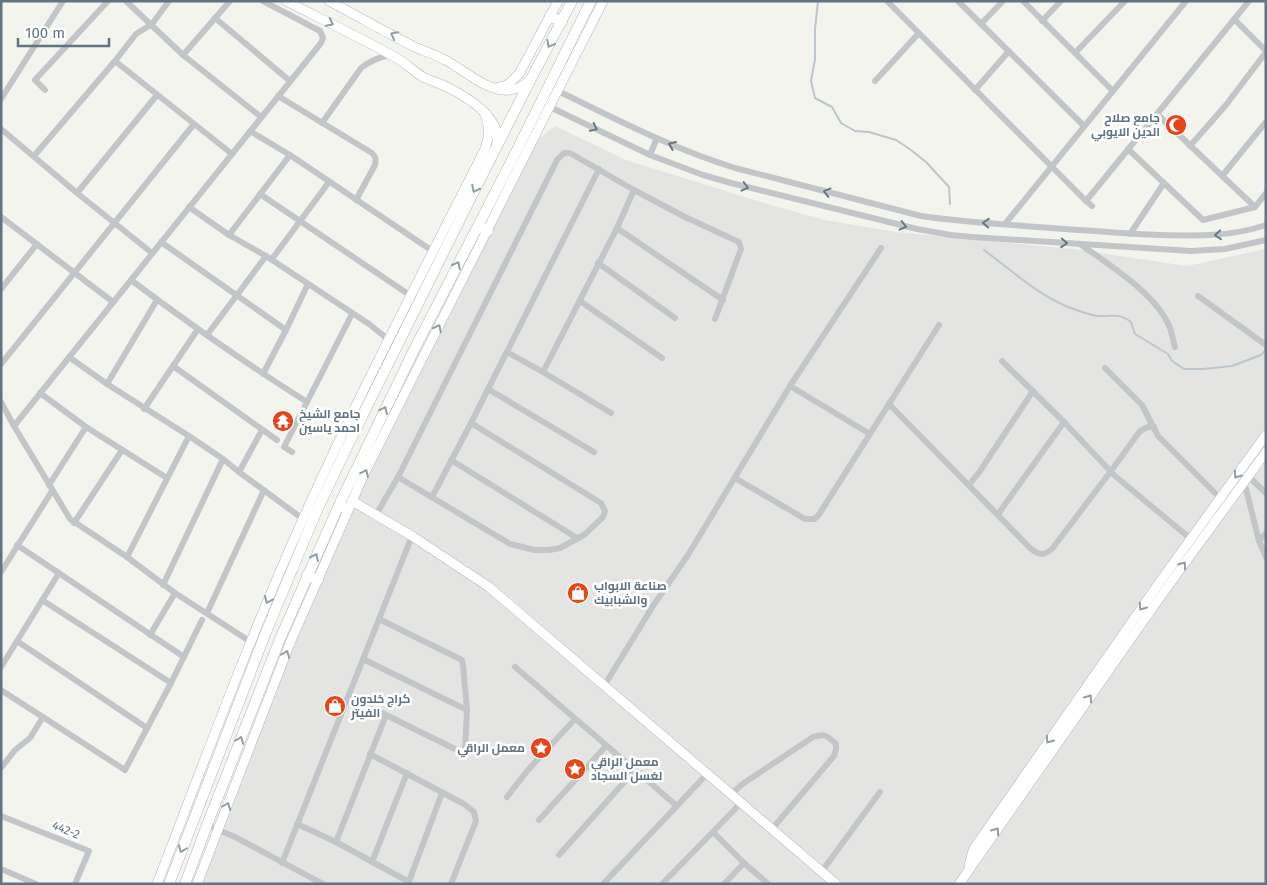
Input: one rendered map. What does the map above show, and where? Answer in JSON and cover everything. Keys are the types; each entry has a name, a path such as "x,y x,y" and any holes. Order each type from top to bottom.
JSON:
{"highway":[{"path":"169,884 204,793 223,728 266,632 293,555 314,517 341,449 459,211 495,149 572,1"},
{"path":"185,884 280,639 307,575 346,505 390,398 589,5 598,13"},
{"path":"550,16 562,22"},
{"path":"478,226 488,231"},
{"path":"307,575 318,580"},
{"path":"266,632 280,639"},
{"path":"193,789 204,793"}],"main road":[{"path":"286,1 390,55 422,76 470,100 489,117 496,128 497,139 495,149"},
{"path":"329,1 417,48 443,59 475,79 494,87 503,90 514,90 524,86 531,79"},
{"path":"494,87 508,85 520,74 558,1"},
{"path":"197,884 290,643 318,580 346,505 364,474 488,231 603,1"},
{"path":"157,884 193,789 223,728 251,642 293,555 303,519 341,449 389,340 411,296 434,252 459,211 487,142 490,128 484,112"},
{"path":"965,879 975,847 1158,583 1266,435"},
{"path":"965,879 1165,590 1266,452"},
{"path":"346,505 376,515 412,536 489,587 836,884"}],"street":[{"path":"2,97 63,1"},
{"path":"45,90 35,80 108,1"},
{"path":"126,1 183,55 261,117"},
{"path":"34,156 136,34 152,24 169,1"},
{"path":"183,55 230,1"},
{"path":"14,426 321,43 322,35 318,30 263,1"},
{"path":"887,1 1092,206"},
{"path":"958,1 1084,126"},
{"path":"981,24 1003,1"},
{"path":"1023,1 1113,91"},
{"path":"1042,21 1061,1"},
{"path":"1075,53 1125,1"},
{"path":"1005,224 1186,1"},
{"path":"1086,201 1249,1"},
{"path":"214,18 290,81"},
{"path":"1190,146 1226,105 1266,51 1234,19"},
{"path":"875,80 918,34"},
{"path":"974,90 1009,52"},
{"path":"322,122 361,68 378,58 390,55"},
{"path":"115,61 232,154"},
{"path":"558,91 693,154 728,166 903,212 952,220 1130,234 1212,236 1245,231 1266,225"},
{"path":"77,192 157,95"},
{"path":"278,96 375,156 376,161 356,200"},
{"path":"550,107 650,155 716,179 917,229 952,235 1171,250 1225,250 1266,240"},
{"path":"1157,114 1254,207"},
{"path":"1222,176 1266,122"},
{"path":"1,364 194,124"},
{"path":"1,129 152,253"},
{"path":"250,131 290,155 434,252"},
{"path":"650,155 657,138"},
{"path":"1128,149 1203,220 1254,207 1266,193"},
{"path":"376,515 398,476 557,160 564,153 570,153 685,217 739,242 740,249 715,319"},
{"path":"229,234 290,155"},
{"path":"432,497 599,169"},
{"path":"207,335 237,295 300,221 329,182"},
{"path":"1130,234 1164,183"},
{"path":"543,372 617,228 634,190"},
{"path":"260,194 411,296"},
{"path":"189,206 369,324 389,340"},
{"path":"1,217 113,302"},
{"path":"1018,239 1022,226"},
{"path":"617,228 723,300"},
{"path":"161,242 286,330"},
{"path":"1,289 37,244"},
{"path":"1080,244 1140,288 1160,311 1170,327 1174,347"},
{"path":"604,686 653,606 688,555 790,386 881,248"},
{"path":"598,263 676,318"},
{"path":"1,276 8,281"},
{"path":"131,280 198,329 307,402"},
{"path":"263,374 308,284"},
{"path":"1198,296 1265,344"},
{"path":"107,384 157,300"},
{"path":"580,301 662,358"},
{"path":"292,452 284,447 352,314"},
{"path":"735,478 805,519 814,519 822,511 939,325"},
{"path":"144,409 198,329"},
{"path":"507,352 610,412"},
{"path":"69,357 144,409 224,459 303,519"},
{"path":"1002,361 1111,471 1190,539"},
{"path":"173,366 276,440"},
{"path":"1105,368 1142,405 1158,436 1220,498"},
{"path":"790,386 870,434"},
{"path":"488,389 594,452"},
{"path":"969,485 1033,391"},
{"path":"40,393 86,427 167,478"},
{"path":"1,402 51,488 74,523 127,557 163,585 251,642"},
{"path":"890,404 1031,549 1041,554 1046,554 1057,543 1140,431 1148,427 1154,427"},
{"path":"998,514 1064,422"},
{"path":"398,476 510,544 535,550 560,548 584,535 603,517 604,511 601,503 471,423"},
{"path":"1,572 86,427"},
{"path":"239,472 262,430"},
{"path":"127,557 189,436"},
{"path":"74,523 122,450"},
{"path":"163,585 224,459"},
{"path":"451,460 577,538"},
{"path":"1246,478 1266,493"},
{"path":"1246,478 1259,541 1266,557"},
{"path":"207,613 264,490"},
{"path":"1259,541 1266,533"},
{"path":"282,863 412,536"},
{"path":"17,545 184,657"},
{"path":"1,667 59,573"},
{"path":"150,635 175,593"},
{"path":"42,600 172,683"},
{"path":"349,696 454,750 462,752 465,750 467,710 462,660 379,619"},
{"path":"1,690 125,770 172,683 202,620"},
{"path":"17,641 147,728"},
{"path":"364,659 467,710"},
{"path":"515,667 677,806"},
{"path":"336,842 386,716"},
{"path":"1,768 15,750 30,738 43,717"},
{"path":"507,798 527,771 575,719"},
{"path":"731,794 744,783 813,737 820,735 829,737 836,744 834,756 772,829"},
{"path":"539,820 606,746"},
{"path":"370,754 470,808 474,812 476,821 451,884"},
{"path":"559,855 635,770"},
{"path":"372,862 407,774"},
{"path":"603,884 707,774"},
{"path":"822,871 880,792"},
{"path":"297,824 336,842 409,883 442,793"},
{"path":"662,884 741,803"},
{"name":"442-2","path":"1,816 89,851 76,884"},
{"path":"207,825 235,837 323,884"},
{"path":"713,832 768,884"},
{"path":"724,884 744,863"},
{"path":"1,869 36,884"}],"shaded area":[{"path":"555,126 626,160 825,220 897,232 1073,249 1187,266 1266,249 1266,884 193,884 315,571 354,492 537,140"}],"waterway":[{"path":"818,1 815,29 815,59 811,81 815,98 832,107 841,123 855,131 869,132 896,140 911,150 926,162 949,187 950,204"},
{"path":"984,250 1024,281 1057,302 1090,315 1119,316 1126,319 1131,322 1135,334 1168,354 1172,361 1184,369 1232,366 1261,355 1266,350"}],"place":[{"name":"جامع صلاح الدين الايوبي","path":"1176,125"},
{"name":"جامع الشيخ احمد ياسين","path":"283,421"},
{"name":"صناعة الابواب والشبابيك","path":"578,593"},
{"name":"كراج خلدون الفيتر","path":"335,706"},
{"name":"معمل الراقي","path":"541,748"},
{"name":"معمل الراقي لغسل السجاد","path":"575,769"}]}
